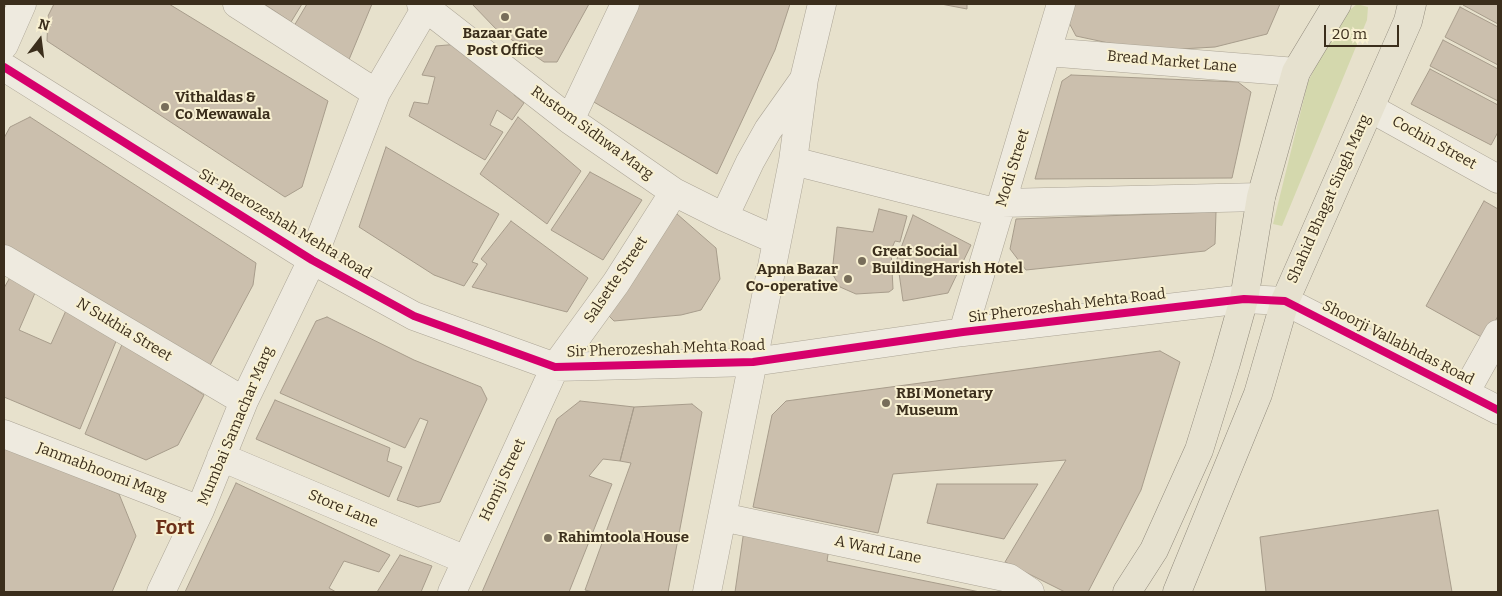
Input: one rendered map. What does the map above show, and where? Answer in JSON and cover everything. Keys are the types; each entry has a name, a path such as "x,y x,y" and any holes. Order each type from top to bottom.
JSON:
{"main road":[{"path":"1127,592 1154,550 1199,450 1244,299 1261,196 1296,72 1337,4"},
{"name":"Shahid Bhagat Singh Marg","path":"1177,592 1258,394 1285,300 1408,21 1412,4"}],"street":[{"path":"4,45 22,4"},
{"path":"237,4 376,93"},
{"path":"570,120 626,4"},
{"path":"707,592 793,162 804,79 822,4"},
{"name":"Modi Street","path":"963,332 1061,4"},
{"name":"Mumbai Samachar Marg","path":"160,592 200,510 244,402 312,260 376,93 425,5"},
{"name":"Rustom Sidhwa Marg","path":"425,5 570,120 674,192 776,240"},
{"name":"Bread Market Lane","path":"1048,52 1296,72"},
{"name":"Sir Pherozeshah Mehta Road","path":"4,67 312,260 414,316 555,367 753,362 963,332 1244,299 1285,300"},
{"path":"724,217 750,162 768,130 804,79"},
{"name":"Cochin Street","path":"1370,108 1498,179"},
{"path":"793,162 1001,208 1261,196"},
{"name":"Salsette Street","path":"555,367 616,283 674,192"},
{"name":"N Sukhia Street","path":"4,259 244,402"},
{"name":"Shoorji Vallabhdas Road","path":"1285,300 1498,410"},
{"path":"1465,393 1498,334"},
{"name":"Homji Street","path":"452,592 555,367"},
{"name":"Janmabhoomi Marg","path":"4,434 200,510"},
{"name":"Store Lane","path":"220,458 466,560"},
{"name":"A Ward Lane","path":"722,517 1009,578 1030,592"}],"green space":[{"path":"1357,4 1368,7 1367,20 1282,226 1273,224 1308,82 1339,19"}],"building":[{"path":"54,4 169,4 328,101 302,187 285,197 47,41 48,16"},
{"path":"264,4 302,4 291,22"},
{"path":"307,4 372,4 348,62 294,26"},
{"path":"472,4 589,4 557,62 544,62 496,29"},
{"path":"635,4 790,4 775,50 717,174 587,98"},
{"path":"941,4 967,4 967,9"},
{"path":"1072,4 1280,4 1267,34 1215,47 1146,51 1076,36 1067,19"},
{"path":"1498,4 1498,24 1463,5"},
{"path":"1460,7 1498,27 1498,65 1445,37"},
{"path":"1443,40 1498,69 1498,101 1430,66"},
{"path":"459,44 519,86 514,95 524,103 512,120 497,110 490,125 503,132 485,160 409,116 414,102 428,104 435,77 422,75 436,46"},
{"path":"1430,69 1498,105 1498,132 1491,145 1411,104"},
{"path":"1071,75 1238,82 1251,92 1232,178 1035,179 1062,81"},
{"path":"30,117 256,263 253,285 207,371 4,245 4,138 10,127"},
{"path":"518,117 581,171 547,224 480,174"},
{"path":"386,147 499,214 472,262 478,264 464,286 434,275 359,227"},
{"path":"590,172 642,200 603,260 551,230"},
{"path":"1484,201 1498,209 1498,316 1485,339 1426,306"},
{"name":"Great Social BuildingHarish Hotel","path":"879,209 907,216 900,242 895,241 891,250 893,289 889,292 856,294 840,287 832,273 837,227 873,232"},
{"path":"1216,212 1215,244 1205,251 1026,270 1010,249 1016,219"},
{"path":"677,214 716,248 720,279 701,310 681,315 614,321 604,311 664,218"},
{"path":"913,215 971,245 948,293 903,301 897,259"},
{"path":"511,221 588,278 567,312 472,287 487,264 481,259"},
{"path":"13,272 38,286 19,330 51,344 68,306 117,339 80,429 4,397 4,288"},
{"path":"327,317 414,360 481,387 487,399 440,502 418,507 397,500 428,421 420,418 405,448 280,393 316,321"},
{"path":"123,342 204,395 178,445 146,460 85,434"},
{"path":"1160,351 1180,362 1141,490 1088,592 1065,592 1005,562 1066,460 893,474 878,533 753,507 772,415 786,401"},
{"path":"275,400 390,448 387,461 402,467 389,497 256,439"},
{"name":"Rahimtoola House","path":"580,401 634,407 620,461 603,459 589,476 612,484 569,592 482,592 557,419"},
{"path":"692,404 702,412 668,592 593,592 585,590 631,463 620,461 634,407"},
{"path":"4,446 119,494 136,536 112,592 4,592"},
{"path":"236,483 390,555 379,572 344,561 329,588 336,592 185,592"},
{"path":"937,484 1038,484 1004,539 927,523"},
{"path":"1438,510 1452,592 1266,592 1260,537"},
{"path":"744,530 829,548 827,561 980,592 735,592"},
{"path":"400,555 432,566 421,592 377,592"}],"cycle path":[{"path":"4,67 312,260 414,316 555,367 753,362 963,332 1244,299 1285,301 1498,410"}],"place":[{"name":"Bazaar Gate Post Office","path":"505,17"},
{"name":"Vithaldas & Co Mewawala","path":"165,107"},
{"name":"Great Social BuildingHarish Hotel","path":"862,261"},
{"name":"Apna Bazar Co-operative","path":"848,279"},
{"name":"RBI Monetary Museum","path":"886,403"},
{"name":"Rahimtoola House","path":"548,538"}],"district":[{"name":"Fort","path":"175,528"}]}
